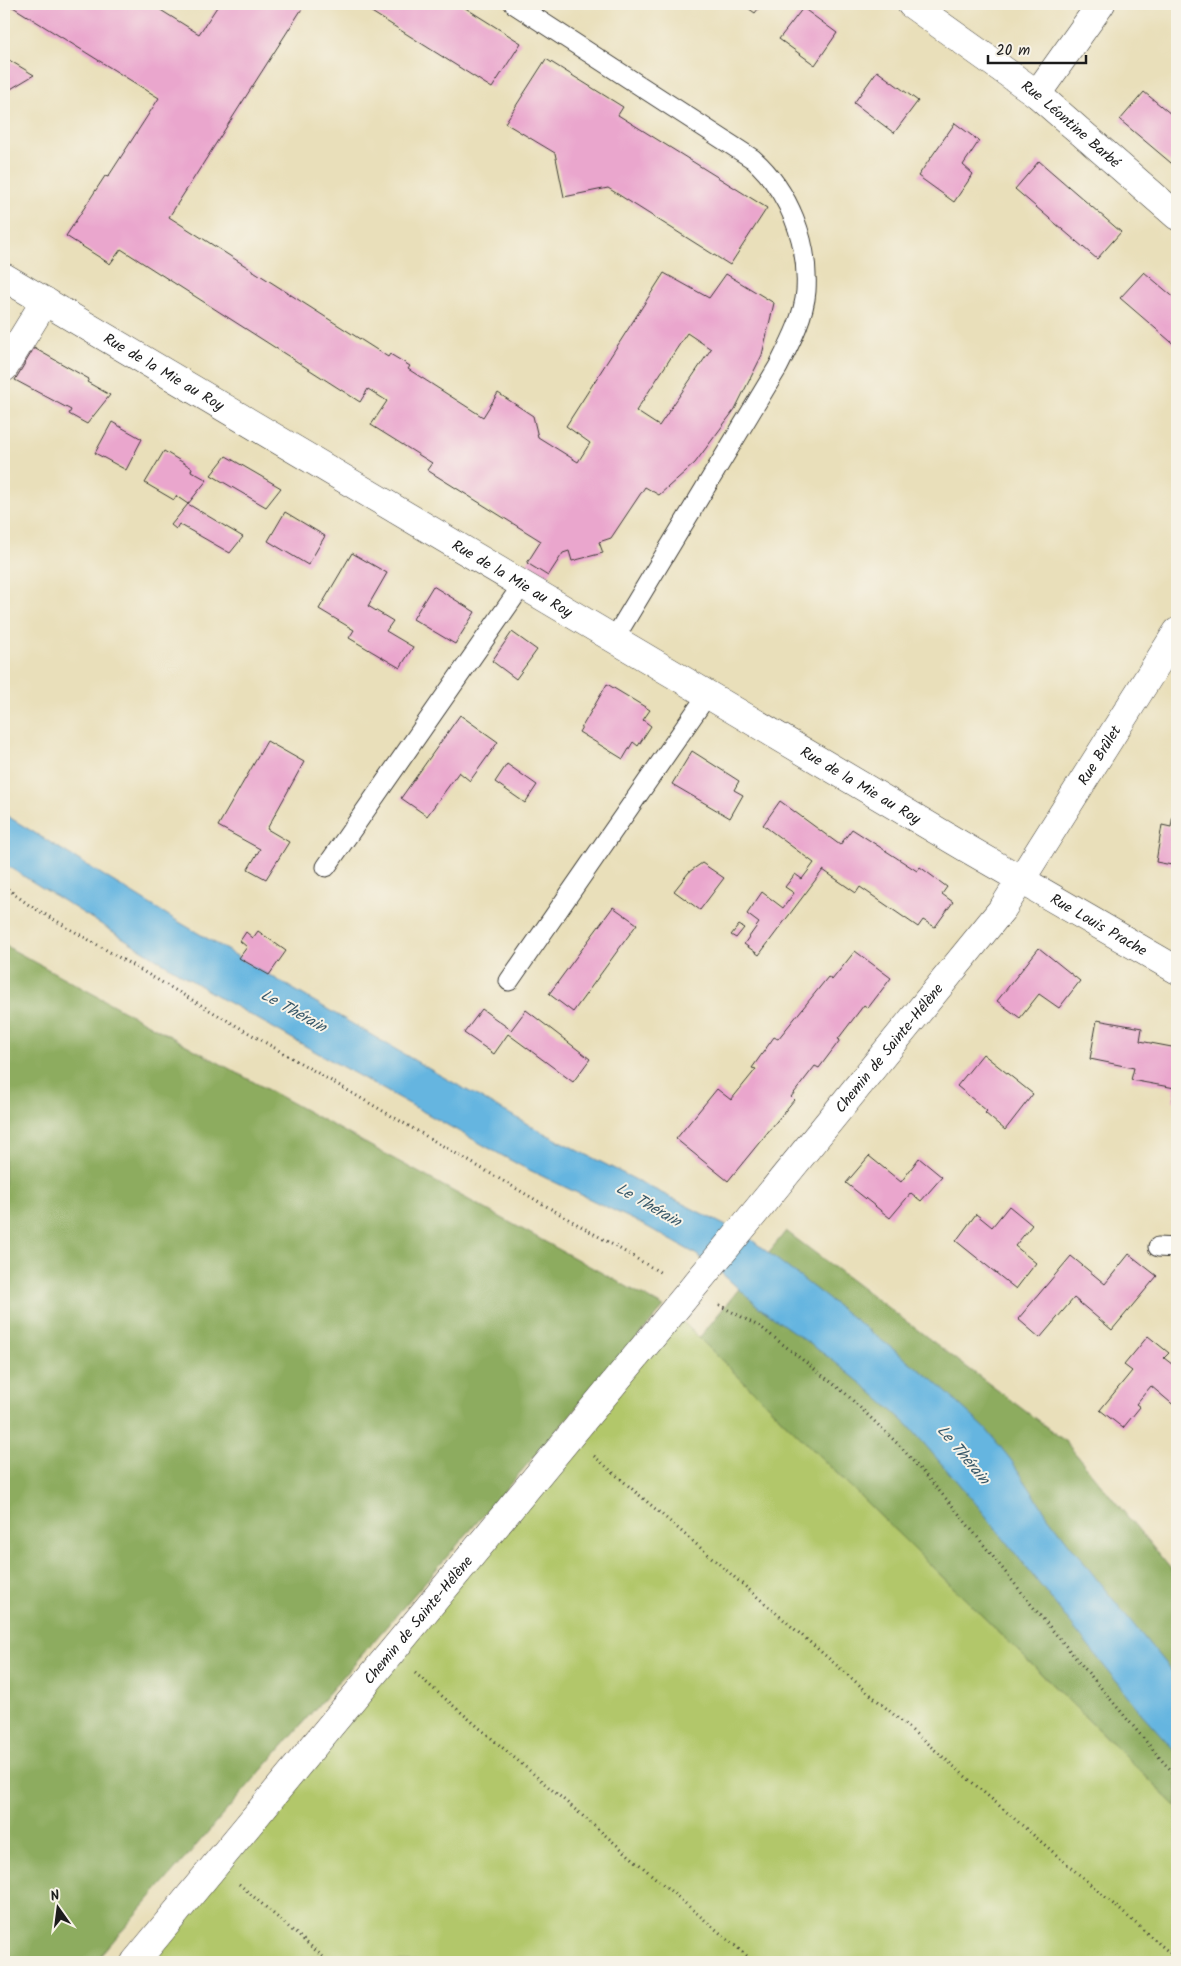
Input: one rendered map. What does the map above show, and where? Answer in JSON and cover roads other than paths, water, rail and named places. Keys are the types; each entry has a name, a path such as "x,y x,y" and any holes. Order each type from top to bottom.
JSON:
{"street":[{"name":"Rue Léontine Barbé","path":"911,4 1037,94 1177,216"},
{"path":"1037,94 1101,4"},
{"name":"Rue de la Mie au Roy","path":"4,277 968,850 1022,879"},
{"path":"4,368 45,301"},
{"name":"Rue Brûlet","path":"1022,879 1177,632"},
{"name":"Rue Louis Prache","path":"1022,879 1177,970"},
{"name":"Chemin de Sainte-Hélène","path":"135,1962 753,1215 1004,908 1022,879"}],"lane":[{"path":"514,4 753,159 766,170 786,198 793,215 799,234 804,264 806,292 802,312 786,352 614,639"},
{"path":"326,867 523,584"},
{"path":"509,981 708,694"},
{"path":"1158,1247 1177,1248"}],"water":[{"name":"Le Thérain","path":"4,814 174,919 436,1073 540,1131 748,1237 933,1380 986,1429 1011,1460 1048,1516 1177,1678 1177,1753 1142,1714 977,1505 908,1425 831,1359 760,1308 719,1271 694,1253 644,1225 521,1166 307,1047 210,992 4,864"}]}
